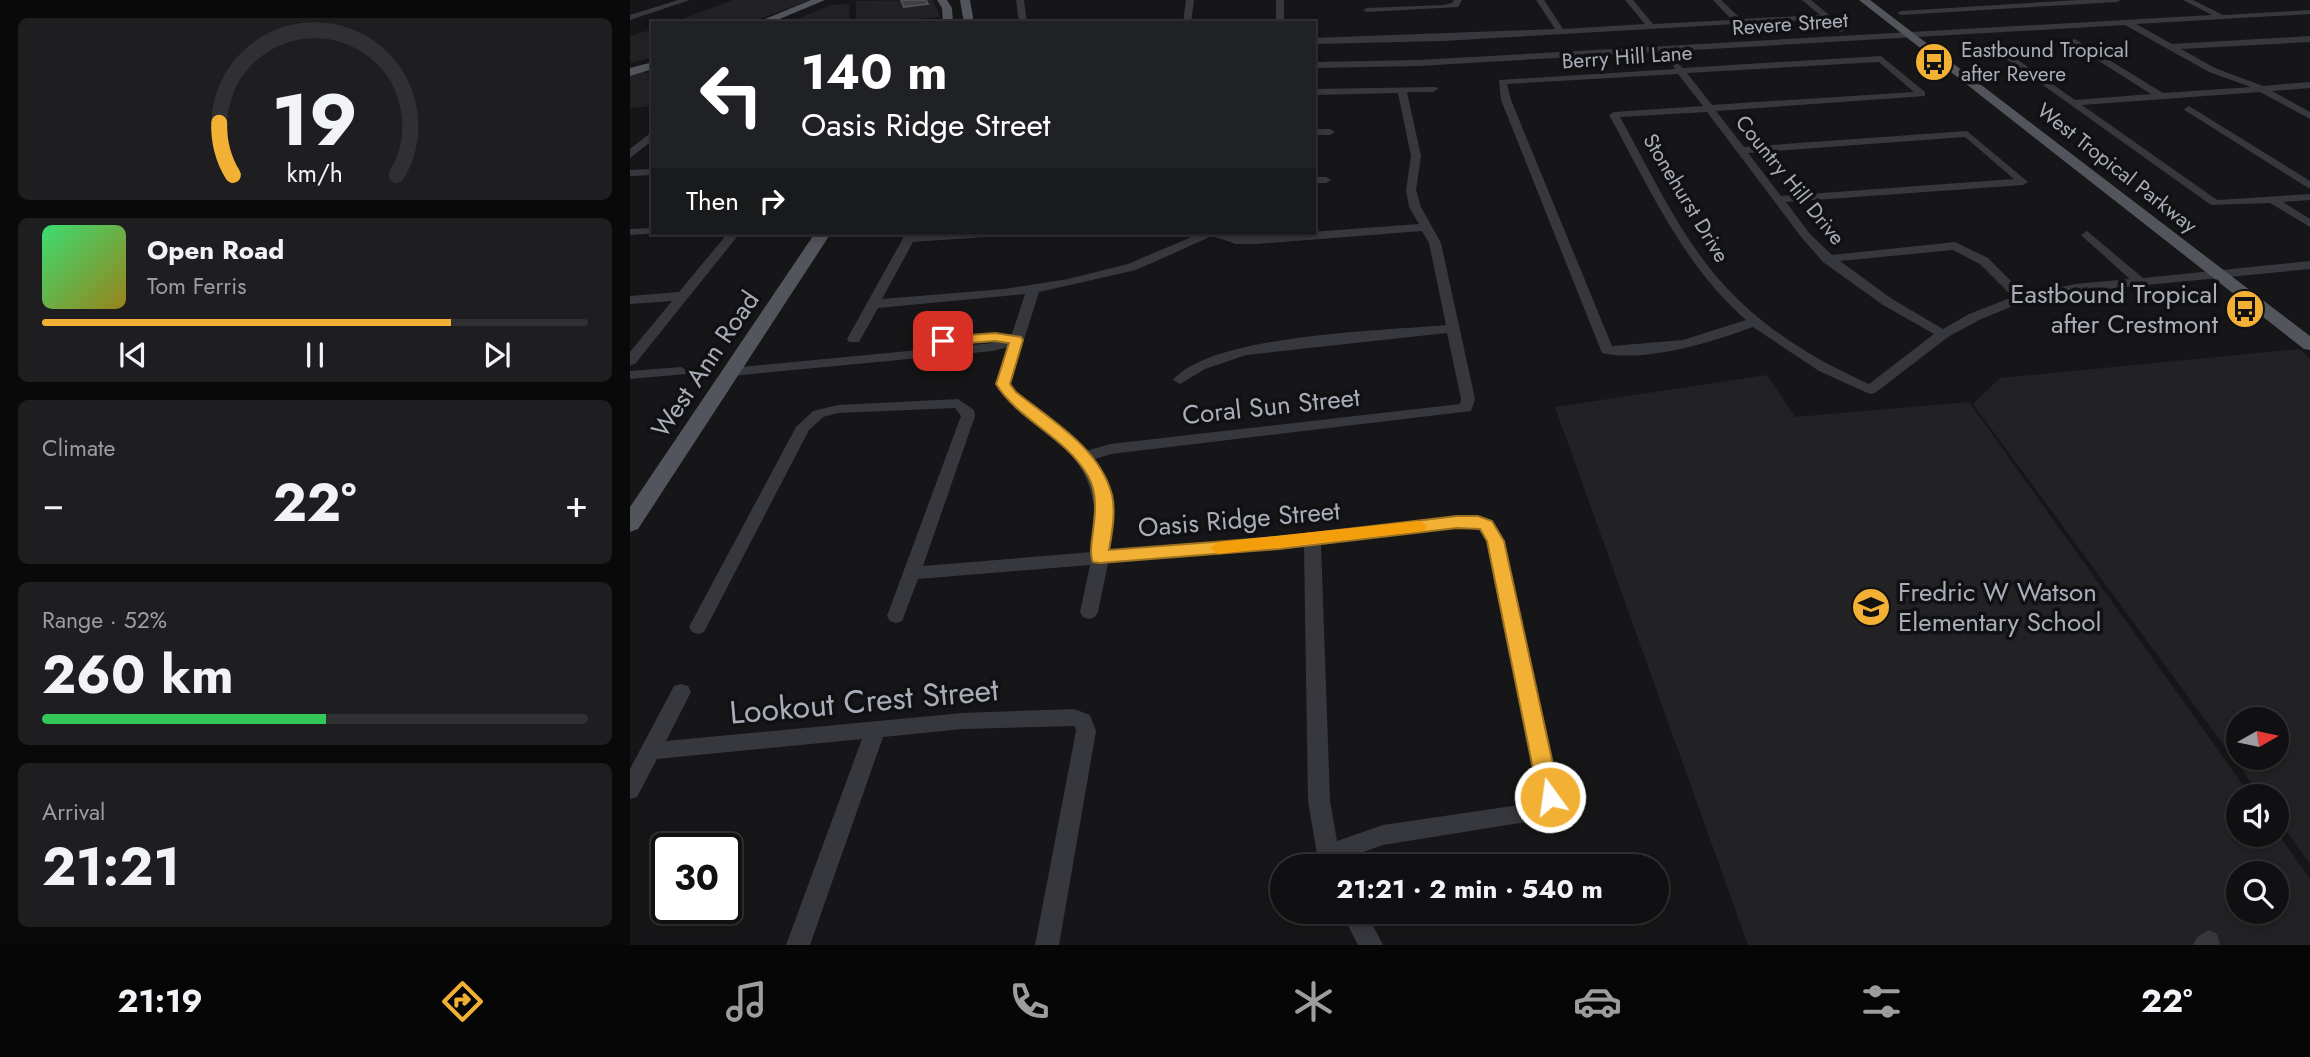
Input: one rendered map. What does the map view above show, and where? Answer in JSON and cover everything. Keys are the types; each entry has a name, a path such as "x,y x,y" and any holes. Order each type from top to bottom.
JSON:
{"main road":[{"path":"942,0 947,8 948,21"},
{"path":"965,0 969,21"},
{"name":"West Tropical Parkway","path":"1864,0 2310,345"},
{"path":"766,21 818,1"},
{"path":"780,21 818,1"},
{"path":"781,21 833,1"},
{"path":"630,66 651,60"},
{"path":"630,72 651,66"},
{"name":"West Ann Road","path":"630,524 822,235"}],"street":[{"path":"630,18 686,0"},
{"path":"1020,0 1023,21"},
{"path":"1187,21 1190,0"},
{"path":"1280,0 1280,21"},
{"path":"1365,0 1370,20"},
{"path":"1540,0 1560,32"},
{"path":"1629,0 1650,26"},
{"path":"1717,0 1739,22"},
{"path":"1806,0 1843,30"},
{"path":"1920,0 1936,11"},
{"path":"2011,0 2020,6"},
{"path":"1901,13 2117,0"},
{"path":"2187,0 2222,17"},
{"path":"1367,10 1456,3"},
{"name":"Revere Street","path":"1316,65 1452,61 2310,12"},
{"path":"1316,41 1443,38 1826,17"},
{"path":"2126,22 2212,70 2260,89 2310,116"},
{"path":"1372,31 1374,41"},
{"path":"1443,38 1452,61"},
{"path":"2172,47 2310,39"},
{"path":"2075,42 2162,97"},
{"path":"1995,48 2215,203 2310,197"},
{"name":"Country Hill Drive","path":"1664,49 1806,236 1827,259 1896,309 1943,334"},
{"name":"Berry Hill Lane","path":"1709,108 1922,94 1881,59 1502,82 1506,100 1607,350 1652,351 1706,341 1756,321"},
{"path":"2071,103 2310,85"},
{"path":"1316,92 1433,89"},
{"path":"1180,380 1200,366 1244,351 1453,328 1436,243 1415,207 1411,190 1416,156 1402,90"},
{"name":"Stonehurst Drive","path":"1709,108 1614,115 1682,236 1723,292 1756,321 1840,378 1870,390 1943,334"},
{"path":"2189,109 2310,186"},
{"path":"1316,132 1330,132"},
{"path":"1742,150 1968,134 2023,181 1780,199"},
{"path":"630,155 651,136"},
{"path":"630,173 651,172"},
{"path":"2274,201 2310,224"},
{"path":"1218,235 1236,240 1256,240 1427,227"},
{"path":"630,232 651,231"},
{"path":"630,361 732,235"},
{"path":"854,339 910,236 935,235"},
{"path":"873,304 1033,290 1077,282 1132,267 1206,235"},
{"path":"2087,235 2141,282"},
{"path":"1827,259 1955,246 1984,261 2022,299"},
{"path":"1943,334 1974,317 2022,299 2075,288 2310,265"},
{"path":"1033,290 1003,384 1010,395 1050,424 1083,457 1097,476 1104,497 1104,527 1089,612"},
{"path":"630,300 683,296"},
{"name":"Coral Sun Street","path":"1083,457 1110,449 1466,408 1468,399 1453,328"},
{"path":"734,367 993,347 1017,340"},
{"path":"630,375 681,371"},
{"path":"698,627 803,427 818,414 853,408 946,403 964,406 968,416 896,616"},
{"name":"Oasis Ridge Street","path":"911,573 1312,540 1457,522 1478,522 1486,525 1496,541 1542,764 1551,788 1550,797 1531,813 1383,835 1343,854"},
{"path":"1312,540 1319,801 1330,854"},
{"path":"630,790 681,692"},
{"name":"Lookout Crest Street","path":"650,751 995,719 1074,717 1083,721 1086,732 1047,945"},
{"path":"799,945 875,730"},
{"path":"1360,924 1371,945"}],"shaded area":[{"path":"733,0 810,0 754,21 677,21"},
{"path":"933,0 940,17 856,21 856,2 847,1"},
{"path":"849,4 850,21 791,21 832,5"},
{"path":"651,30 651,58 630,63 630,36"},
{"path":"642,71 651,75 651,106 630,108 630,74"},
{"path":"2299,349 2310,358 2310,864 2289,835 2289,784 2252,784 2242,770 2289,770 2289,707 2226,707 2226,748 1973,404 2000,378"},
{"name":"Fredric W Watson Elementary School","path":"1767,375 1795,417 1969,402 2226,761 2226,770 2232,770 2242,784 2226,784 2226,847 2288,847 2310,879 2310,945 1748,945 1555,407"}],"building":[{"path":"901,0 926,0 928,4 904,7"}],"slow traffic":[{"path":"1218,548 1418,527"}],"place":[{"name":"Eastbound Tropical after Revere","path":"1934,62"},
{"name":"Eastbound Tropical after Crestmont","path":"2245,309"},
{"name":"Fredric W Watson Elementary School","path":"1871,607"}],"route":[{"path":"943,341 995,337 1017,340 1003,384 1010,395 1070,442 1097,476 1104,497 1100,557 1279,543 1457,522 1478,522 1486,525 1496,541 1542,764 1551,788 1550,797"}]}
